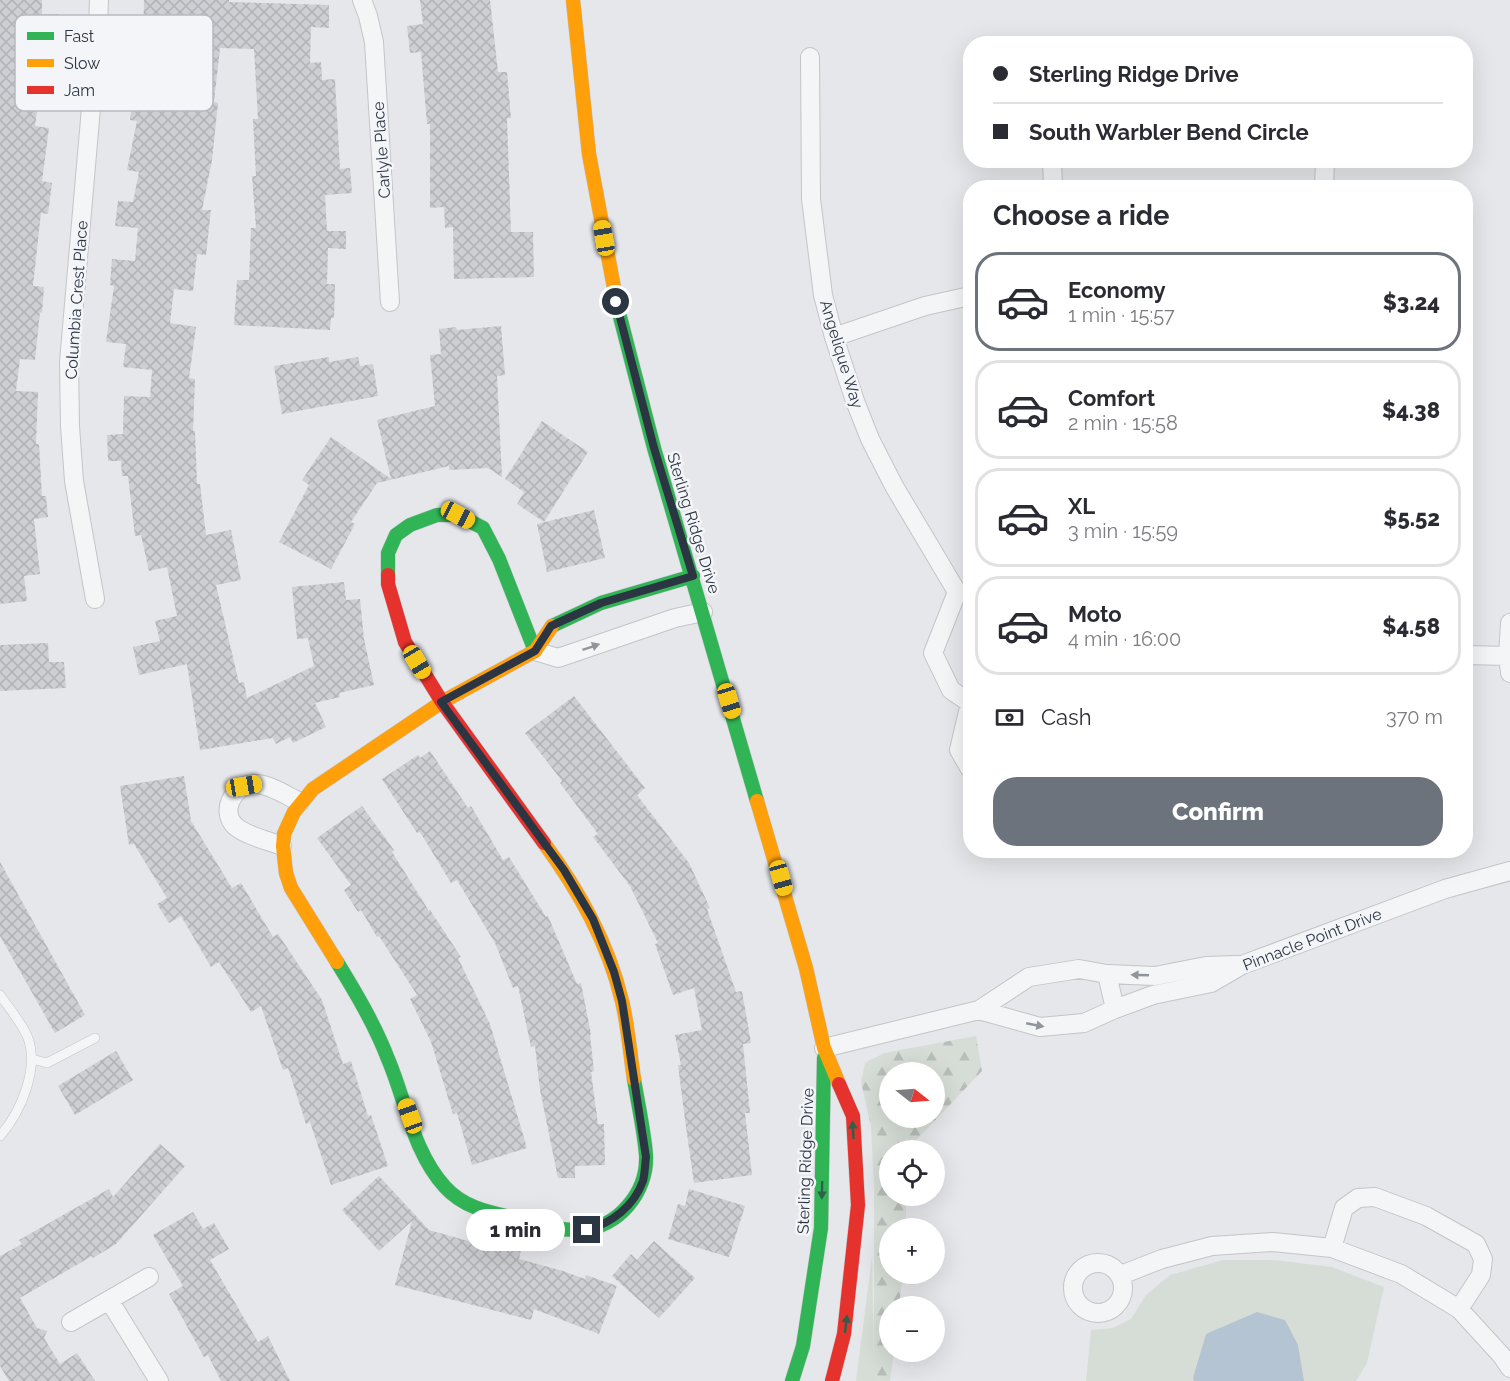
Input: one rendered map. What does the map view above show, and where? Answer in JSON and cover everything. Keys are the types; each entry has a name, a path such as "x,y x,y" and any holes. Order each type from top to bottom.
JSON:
{"street":[{"name":"Columbia Crest Place","path":"98,15 99,0"},
{"name":"Carlyle Place","path":"362,0 374,42 390,302"},
{"name":"Sterling Ridge Drive","path":"573,0 589,154 616,302 654,448 807,968 824,1048 853,1116 858,1205 844,1334 832,1381"},
{"name":"Angelique Way","path":"810,57 811,199 823,295 834,337 870,439 894,486 963,588"},
{"name":"Columbia Crest Place","path":"91,111 69,362 74,481 95,599"},
{"path":"834,337 925,306 963,298"},
{"path":"535,651 499,559 483,528 458,515 437,515 410,525 396,535 388,554 388,584 405,642 441,702 564,870 593,919 614,972 622,1001 646,1157 643,1180 633,1201 620,1214 600,1226 587,1230 568,1231 481,1210 462,1202 445,1187 428,1166 387,1054 368,1015 291,888 283,867 282,846 287,823 300,802 332,775 441,702 535,651 551,626 601,603 693,576"},
{"path":"963,591 933,653 951,690 963,698"},
{"path":"535,651 558,658 675,618 703,612"},
{"path":"1473,656 1509,664 1510,623"},
{"path":"963,733 959,750 963,757"},
{"path":"282,846 238,828 229,819 228,806 233,795 244,786 257,784 300,802"},
{"name":"Pinnacle Point Drive","path":"979,1010 1041,1028 1084,1023 1153,995 1211,983 1242,965 1445,889 1510,871"},
{"name":"Pinnacle Point Drive","path":"824,1048 979,1010 1029,977 1079,969 1107,974 1155,976 1206,966 1242,965"},
{"path":"1107,974 1115,1009"},
{"name":"Sterling Ridge Drive","path":"792,1381 803,1346 821,1228 824,1048"},
{"path":"1332,1248 1344,1208 1358,1198 1375,1197 1426,1216 1476,1244 1483,1259 1481,1275 1459,1309"},
{"path":"1120,1275 1162,1259 1212,1246 1273,1242 1332,1248 1401,1274 1459,1309 1510,1368"},
{"path":"71,1322 149,1278"},
{"path":"109,1300 159,1381"}],"lane":[{"path":"0,995 28,1037 32,1059 19,1107 0,1136"},
{"path":"32,1059 47,1063 95,1038"}],"green space":[{"path":"976,1036 982,1071 945,1110 945,1062 879,1062 879,1128 928,1128 916,1140 879,1140 879,1206 906,1206 906,1218 879,1218 879,1284 902,1284 900,1296 879,1296 879,1362 893,1362 890,1381 879,1381 874,1365 874,1187 871,1126 861,1082 865,1063 884,1053"},
{"path":"872,1257 874,1365 879,1381 856,1381"},
{"path":"1223,1260 1274,1260 1332,1267 1384,1287 1367,1363 1356,1381 1086,1381 1091,1330 1113,1328 1131,1319 1146,1295 1170,1275"}],"water":[{"path":"1257,1312 1285,1320 1298,1345 1304,1381 1194,1381 1206,1334"}],"building":[{"path":"0,0 42,0 42,14 59,15 15,15 15,111 37,111 35,126 49,128 42,181 52,183 48,214 41,213 33,286 44,287 35,360 20,359 16,391 38,392 36,444 39,444 42,496 46,496 48,517 34,519 40,574 24,576 27,601 0,604"},
{"path":"144,0 229,0 229,2 329,5 329,28 311,27 310,63 321,62 322,80 335,79 340,169 350,168 352,193 325,195 327,231 346,231 346,249 328,248 327,284 335,284 334,318 331,318 330,330 234,325 237,280 249,280 251,228 256,228 252,176 256,176 253,119 258,119 254,49 220,48 214,102 218,103 212,160 202,210 211,210 206,255 197,254 193,291 174,289 170,323 196,327 189,378 195,379 193,431 195,431 197,484 200,484 206,535 231,530 241,580 216,585 239,683 244,682 247,698 314,666 308,638 297,639 292,587 344,582 346,600 360,599 364,639 374,685 339,693 340,697 315,703 326,727 293,743 290,737 276,744 273,738 200,750 187,664 139,675 133,647 160,641 155,621 177,616 167,567 149,571 141,535 135,536 128,476 122,476 121,461 108,461 107,435 123,434 124,396 150,397 152,370 123,367 126,344 106,342 114,286 110,285 112,259 135,261 138,228 115,226 118,201 133,202 139,172 127,170 137,121 130,120 131,111 213,111 213,15 144,15"},
{"path":"420,0 490,0 498,72 507,72 511,118 507,118 511,232 533,232 534,277 454,279 453,227 445,228 444,207 430,208 430,124 427,124 421,52 410,53 407,26 423,24"},
{"path":"501,326 505,375 497,376 502,477 488,468 449,470 449,466 377,483 351,522 355,524 331,569 279,542 309,485 302,480 331,437 391,479 377,420 435,406 430,355 441,354 439,329 456,327 457,330"},
{"path":"329,357 329,362 358,357 360,366 373,364 378,396 282,414 274,366"},
{"path":"542,421 588,452 544,522 517,504 524,492 505,479"},
{"path":"594,510 605,558 547,572 537,524"},
{"path":"48,643 49,662 64,662 66,688 0,691 0,645"},
{"path":"574,696 645,788 637,795 689,863 710,908 707,909 736,992 742,991 751,1043 743,1044 750,1113 745,1113 752,1175 694,1183 678,1065 681,1065 675,1035 702,1030 694,988 673,995 655,944 658,943 630,886 593,837 598,834 560,783 562,781 525,733"},
{"path":"430,751 468,808 471,806 503,860 509,857 546,917 548,916 577,984 581,983 591,1034 594,1071 591,1072 598,1124 604,1124 605,1165 575,1166 575,1178 558,1178 540,1090 535,1046 531,1047 518,986 513,988 495,943 457,880 451,883 420,832 417,833 382,779 418,755 420,758"},
{"path":"184,776 191,821 232,888 241,883 273,937 278,934 322,1000 343,1064 351,1061 368,1116 371,1115 388,1166 331,1185 310,1122 306,1124 288,1068 283,1070 261,1006 251,1012 219,962 211,967 181,916 169,923 157,904 167,898 134,844 129,845 120,786"},
{"path":"362,806 394,850 392,852 461,957 458,958 490,1024 527,1148 472,1165 457,1113 453,1114 431,1042 410,999 417,995 361,910 358,912 344,890 351,885 317,838"},
{"path":"0,862 85,1015 55,1033 0,936"},
{"path":"116,1051 133,1080 75,1115 58,1086"},
{"path":"160,1144 185,1166 116,1244 20,1298 37,1328 47,1331 44,1338 60,1364 77,1353 95,1381 9,1381 0,1366 0,1256 22,1244 19,1240 109,1189 113,1197"},
{"path":"379,1176 429,1230 493,1248 494,1242 521,1250 519,1259 585,1279 586,1275 617,1286 599,1334 534,1309 531,1320 395,1285 412,1221 379,1251 342,1210"},
{"path":"689,1189 745,1206 729,1257 668,1239 678,1204 685,1206"},
{"path":"193,1212 203,1229 214,1223 229,1249 210,1260 258,1342 268,1336 290,1381 221,1381 208,1355 204,1357 169,1294 183,1286 153,1235"},
{"path":"654,1241 695,1278 659,1318 612,1276 631,1254 637,1260"}],"traffic: fast":[{"path":"618,309 654,448 757,801"},
{"path":"388,575 388,553 396,535 410,525 437,515 458,515 483,528 499,559 535,651"},
{"path":"552,626 601,603 693,576"},
{"path":"337,962 365,1009 383,1046 411,1126 425,1158 445,1187 471,1206 544,1226 574,1230 594,1228 618,1215 636,1194 645,1169 645,1146 634,1079"},
{"path":"792,1381 803,1346 821,1228 824,1058"}],"traffic: slow":[{"path":"573,0 589,154 618,309"},
{"path":"337,962 291,888 286,873 284,834 294,812 313,789 442,702 535,651 552,626"},
{"path":"757,801 806,968 824,1048 839,1084"},
{"path":"544,843 591,918 609,958 624,1010 634,1079"}],"traffic: jam":[{"path":"388,575 388,584 405,642 442,702 544,843"},
{"path":"832,1381 844,1334 858,1205 853,1116 839,1084"}],"route":[{"path":"587,1230 600,1226 620,1214 633,1201 643,1180 646,1157 622,1001 614,972 593,919 564,870 441,702 535,651 551,626 601,603 693,576 654,448 616,302"}]}
